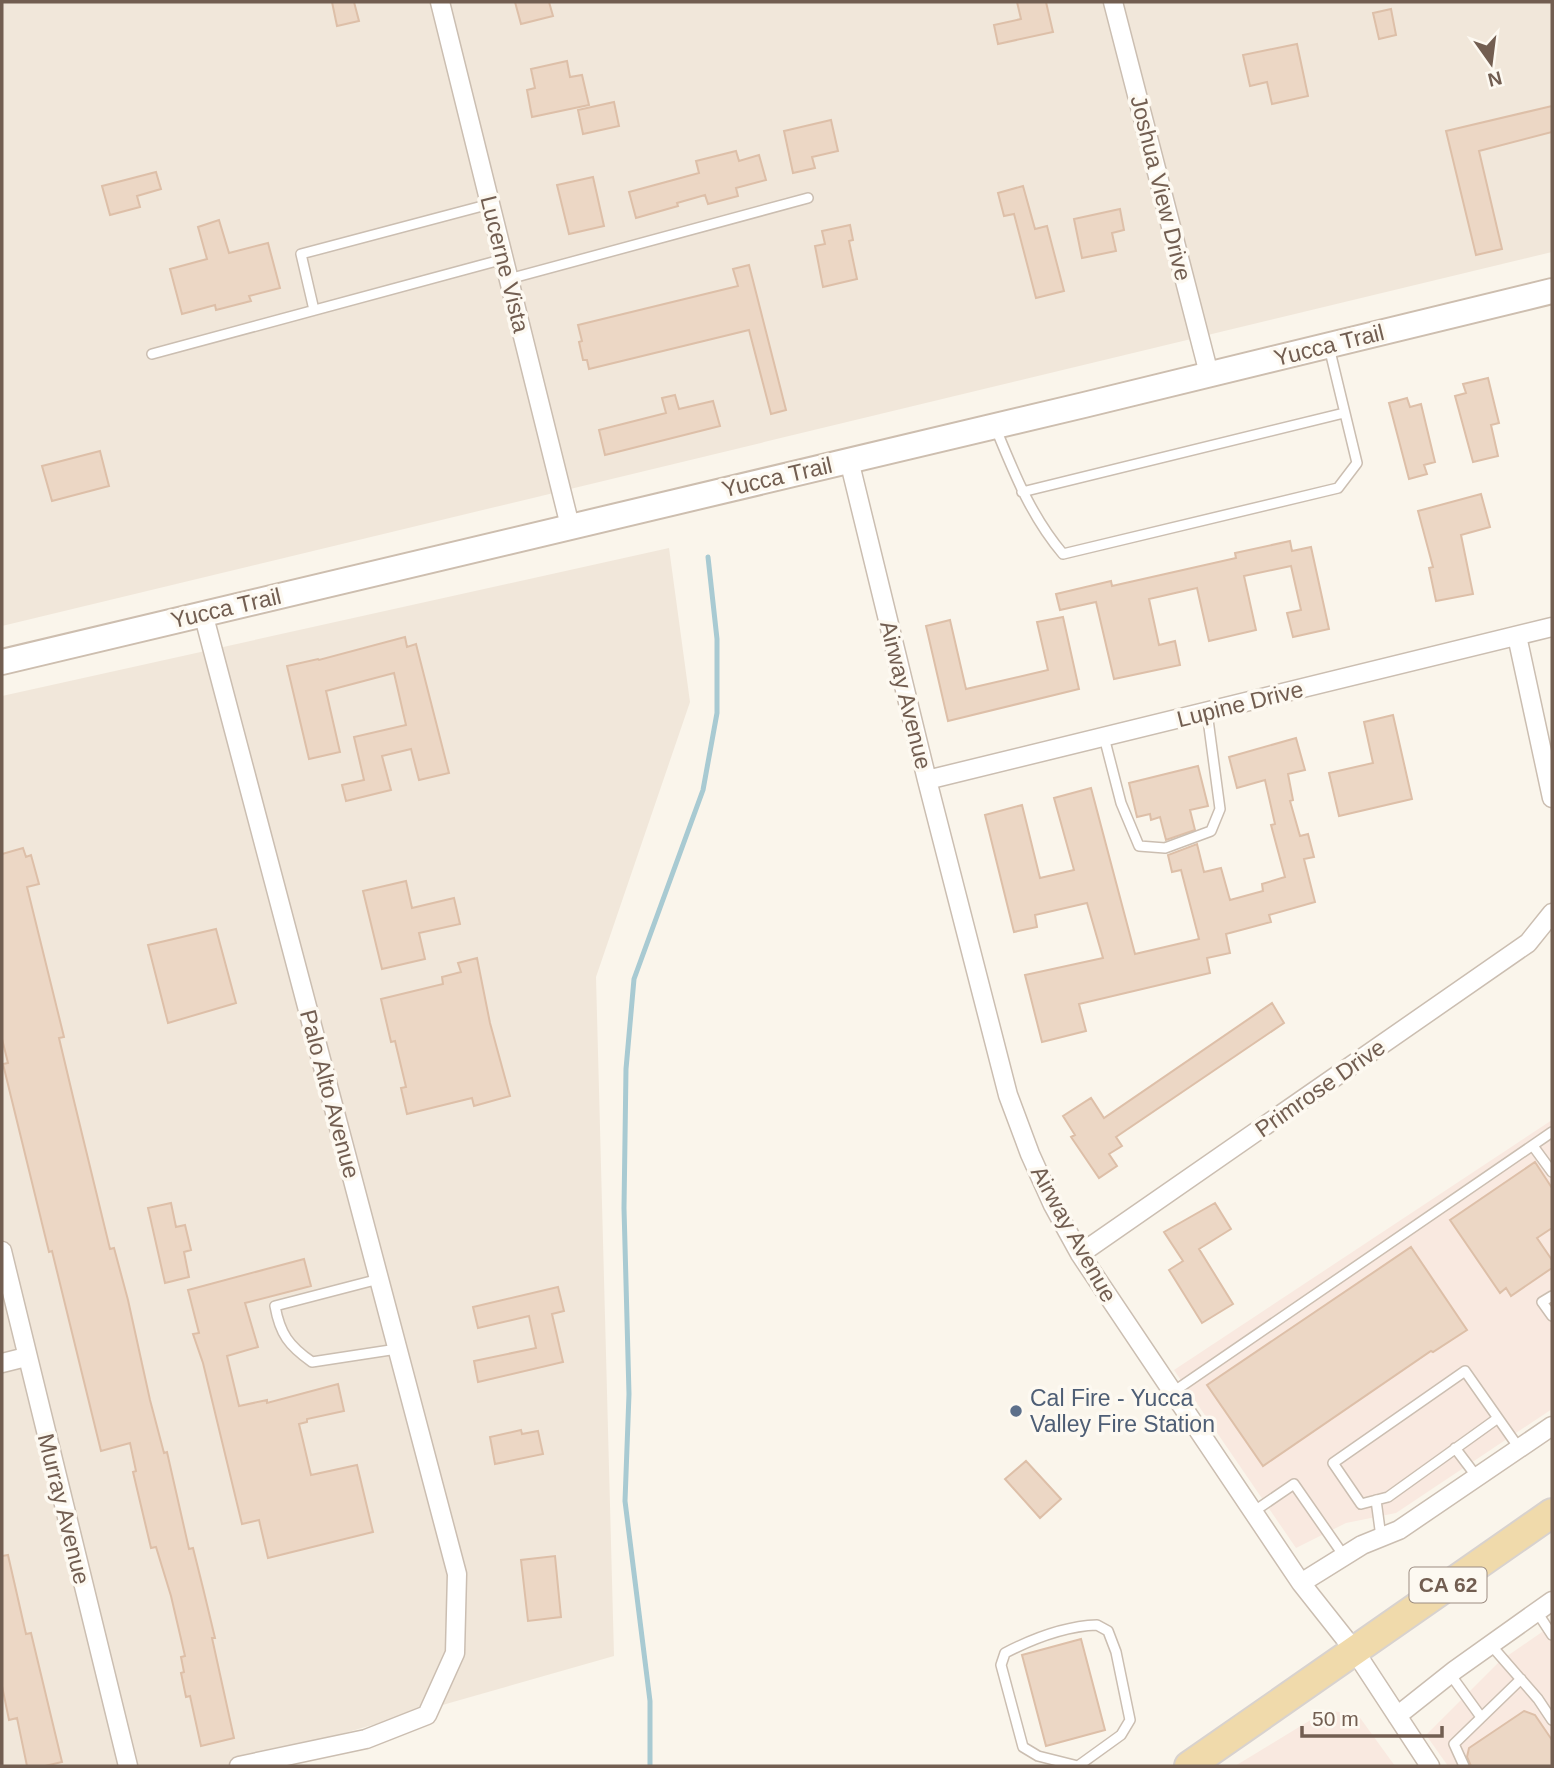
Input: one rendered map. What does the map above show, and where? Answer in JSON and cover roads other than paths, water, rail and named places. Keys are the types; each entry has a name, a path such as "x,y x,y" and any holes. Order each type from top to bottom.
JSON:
{"main road":[{"name":"Yucca Trail","path":"2,662 1552,291"},
{"name":"CA 62","path":"1189,1766 1552,1513"}],"street":[{"name":"Lucerne Vista","path":"440,2 570,526"},
{"name":"Joshua View Drive","path":"1113,2 1209,374"},
{"name":"Airway Avenue","path":"849,460 1008,1095 1030,1154 1053,1205 1080,1254 1301,1583 1353,1650 1430,1766"},
{"name":"Palo Alto Avenue","path":"203,614 457,1574 455,1653 427,1715 366,1739 239,1766"},
{"name":"Lupine Drive","path":"927,780 1552,627"},
{"path":"1517,636 1552,798"},
{"name":"Primrose Drive","path":"1080,1254 1528,943 1552,913"},
{"name":"Murray Avenue","path":"2,1251 128,1766"},
{"path":"2,1363 26,1357"},
{"path":"1301,1583 1362,1545 1399,1530 1552,1426"},
{"path":"1397,1716 1490,1644 1552,1601"}],"lane":[{"path":"509,279 808,198"},
{"path":"314,310 300,254 490,204"},
{"path":"152,354 504,259"},
{"path":"995,425 1022,492 1043,530 1063,554 1338,488 1357,463 1328,345"},
{"path":"1022,492 1344,413"},
{"path":"1104,737 1121,803 1139,846 1165,848 1211,831 1220,809 1206,712"},
{"path":"1172,1393 1552,1132"},
{"path":"1533,1146 1552,1172"},
{"path":"379,1279 275,1306 278,1321 288,1343 312,1362 397,1349"},
{"path":"1552,1296 1542,1303 1552,1316"},
{"path":"1498,1418 1388,1497 1361,1504 1333,1463 1465,1371 1498,1418 1519,1448"},
{"path":"1455,1448 1477,1477"},
{"path":"1253,1512 1294,1484 1344,1556"},
{"path":"1376,1500 1381,1537"},
{"path":"1536,1612 1552,1635"},
{"path":"1097,1625 1108,1631 1116,1652 1130,1720 1121,1735 1078,1766 1038,1756 1023,1747 1001,1665 1005,1653 1028,1641 1097,1625"},
{"path":"1490,1644 1552,1720"},
{"path":"1450,1674 1481,1717"},
{"path":"1464,1766 1454,1744 1521,1679"}],"waterway":[{"path":"650,1766 650,1701 625,1501 629,1394 624,1208 626,1069 634,979 703,790 717,713 717,639 708,557"}],"place":[{"name":"Cal Fire - Yucca Valley Fire Station","path":"1016,1411"}]}
